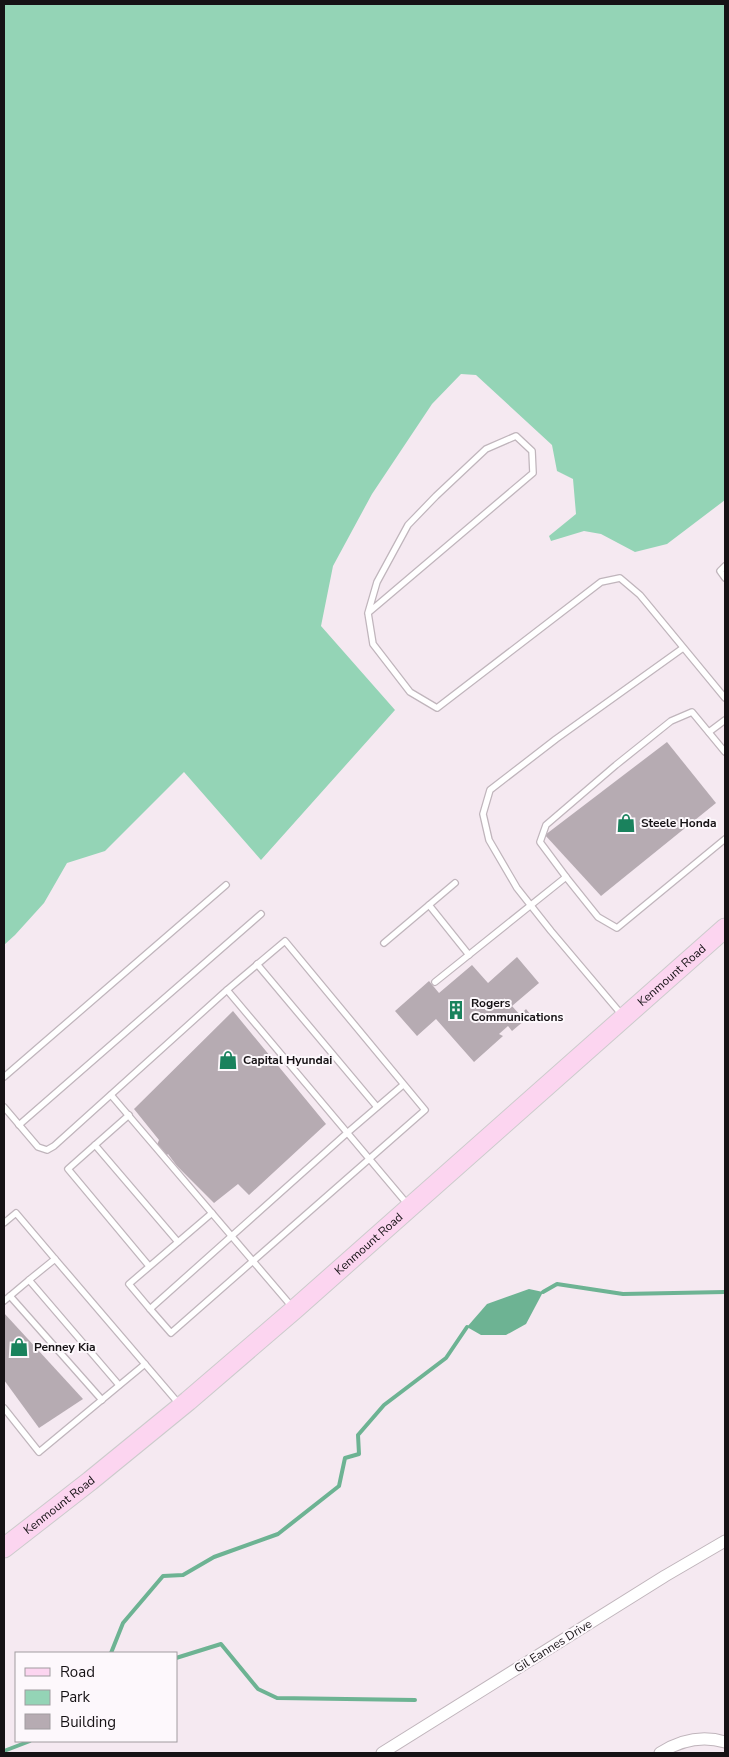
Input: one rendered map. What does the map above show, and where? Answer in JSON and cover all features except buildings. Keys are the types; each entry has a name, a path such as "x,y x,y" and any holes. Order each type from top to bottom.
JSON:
{"main road":[{"name":"Kenmount Road","path":"4,1548 90,1482 295,1309 725,928"}],"street":[{"name":"Gil Eannes Drive","path":"382,1753 665,1576 725,1541"},
{"path":"660,1753 678,1743 692,1740 707,1739 725,1742"}],"lane":[{"path":"368,612 533,473 532,451 516,436 486,449 408,525 377,582 368,612 373,644 410,692 437,708 601,582 620,578 640,595 725,698"},
{"path":"725,566 720,571 725,578"},
{"path":"624,1018 517,888 489,840 483,814 490,790 571,728 684,648"},
{"path":"725,752 692,712 671,721 546,825 540,842 598,917 617,928 725,839"},
{"path":"709,732 725,720"},
{"path":"435,982 566,877"},
{"path":"384,943 456,883"},
{"path":"4,1077 226,885"},
{"path":"429,905 469,955"},
{"path":"19,1125 261,914"},
{"path":"4,1107 32,1143 46,1150 54,1146 284,940 425,1110 171,1333 129,1284 212,1213"},
{"path":"257,964 377,1107"},
{"path":"227,990 410,1208"},
{"path":"150,1309 403,1084"},
{"path":"111,1095 295,1309"},
{"path":"129,1115 68,1169 149,1266"},
{"path":"95,1145 178,1242"},
{"path":"4,1223 16,1213 182,1406"},
{"path":"4,1301 55,1259"},
{"path":"29,1280 119,1385"},
{"path":"10,1296 102,1400"},
{"path":"4,1408 39,1452 145,1364"}],"green space":[{"path":"4,4 725,4 725,500 667,544 635,552 601,534 584,531 551,541 549,536 576,514 573,479 557,471 552,445 476,375 461,374 432,404 372,494 333,566 321,626 395,710 261,860 184,772 105,851 67,863 44,903 4,945"}],"shaded area":[{"path":"529,1289 543,1292 526,1324 506,1335 481,1335 467,1327 487,1304"}],"waterway":[{"path":"543,1292 557,1284 623,1294 725,1292"},
{"path":"111,1652 123,1623 163,1576 183,1575 214,1557 278,1534 339,1486 345,1458 359,1454 358,1435 384,1405 446,1358 467,1327"},
{"path":"178,1657 221,1644 258,1689 277,1698 415,1700"},
{"path":"4,1751 27,1742"}],"place":[{"name":"Steele Honda","path":"626,823"},
{"name":"Rogers Communications","path":"456,1010"},
{"name":"Capital Hyundai","path":"228,1060"},
{"name":"Penney Kia","path":"19,1347"}]}
